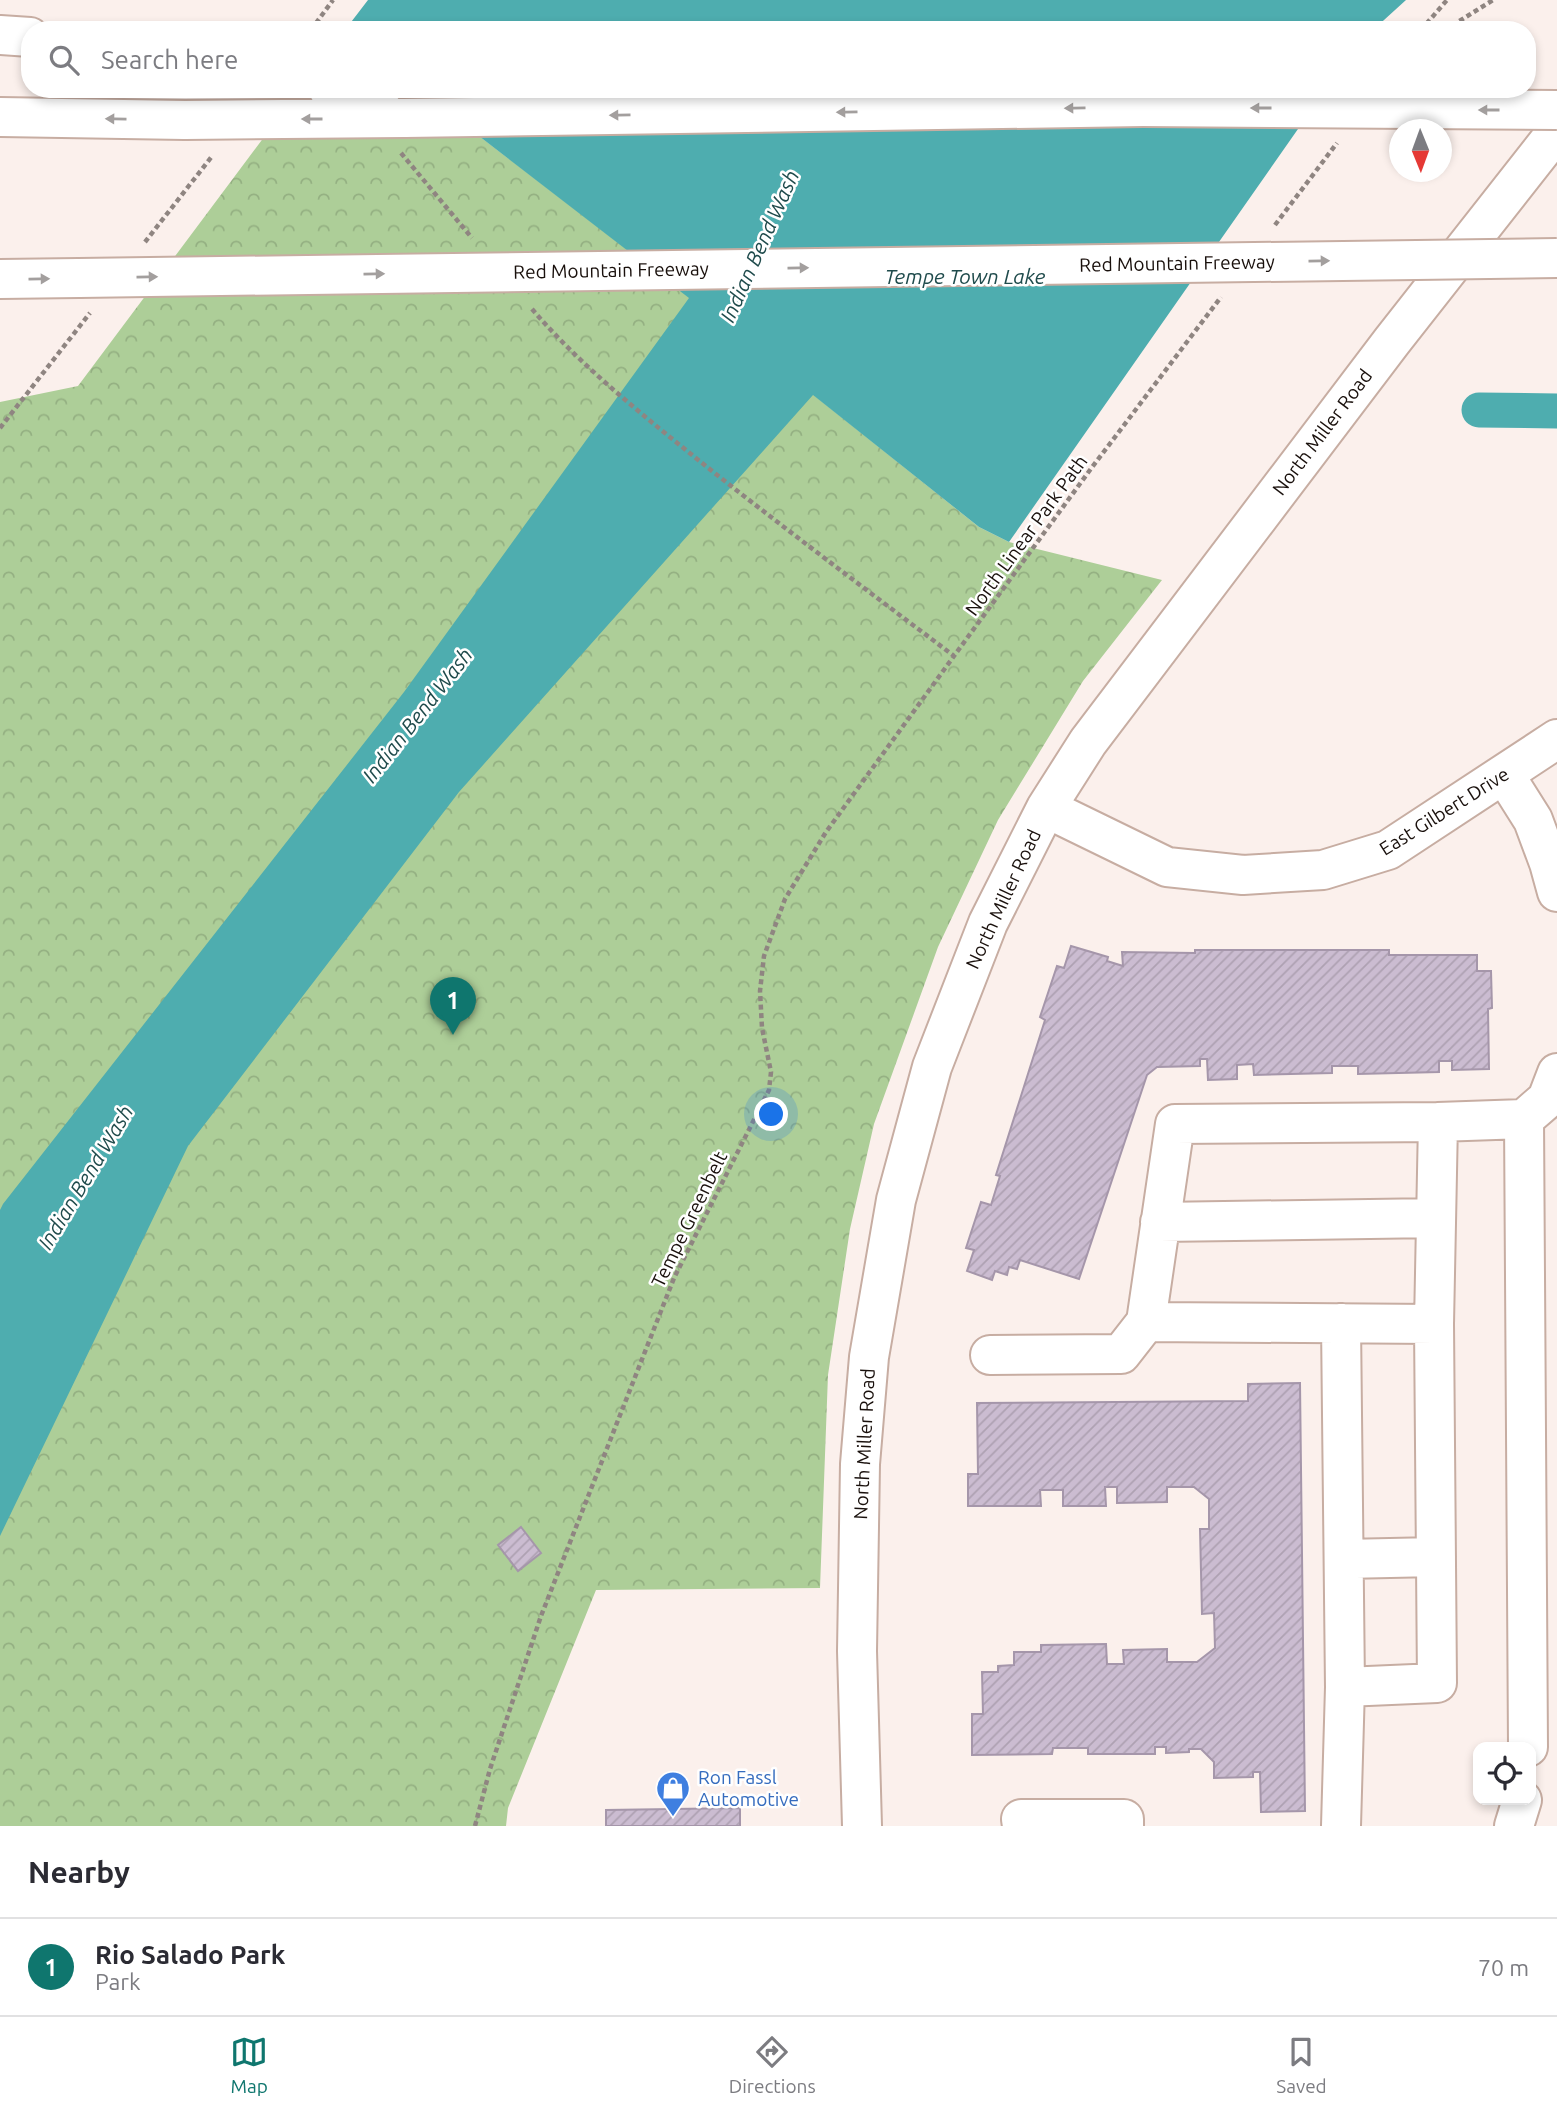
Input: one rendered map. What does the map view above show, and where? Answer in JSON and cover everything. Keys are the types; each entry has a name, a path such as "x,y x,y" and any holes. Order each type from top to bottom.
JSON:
{"main road":[{"path":"0,35 21,36"},
{"path":"352,98 404,118"},
{"path":"0,117 185,120 1143,107 1557,110"},
{"name":"North Miller Road","path":"862,1826 857,1651 860,1464 869,1357 896,1200 932,1067 988,923 1046,808 1088,742 1392,341 1557,131"},
{"name":"Red Mountain Freeway","path":"0,279 1557,258"},
{"name":"East Gilbert Drive","path":"1046,808 1167,867 1243,875 1323,870 1388,850 1557,740"},
{"path":"1504,774 1533,820 1557,892"},
{"path":"990,1355 1121,1354 1146,1322 1175,1124 1524,1119 1548,1099 1557,1073"},
{"path":"1524,1119 1528,1742"},
{"path":"1345,1687 1437,1683 1434,1324 1438,1122"},
{"path":"1160,1222 1436,1218"},
{"path":"1146,1322 1434,1324"},
{"path":"1341,1323 1345,1687 1341,1826"},
{"path":"1344,1559 1436,1557"},
{"path":"1514,1826 1520,1805"},
{"path":"1022,1826 1021,1819 1124,1819 1124,1826"}],"path":[{"path":"318,21 333,0"},
{"path":"1428,21 1447,0"},
{"path":"1459,21 1493,0"},
{"path":"1271,231 1345,133"},
{"name":"North Linear Park Path","path":"954,656 1098,459 1222,296"},
{"path":"618,394 742,494 954,656"},
{"name":"Tempe Greenbelt","path":"475,1826 490,1769 541,1616 674,1278 769,1090 771,1072 762,1028 760,991 764,956 785,899 827,832 954,656"}],"green space":[{"path":"293,98 430,98 741,337 979,527 1009,542 1162,580 1083,681 998,820 938,947 874,1124 850,1229 828,1375 820,1588 596,1590 508,1808 506,1826 0,1826 0,402 78,386"}],"water":[{"path":"368,0 1406,0 1383,21 352,21"},
{"path":"430,98 1320,98 1009,542 979,527 813,395 459,792 188,1146 0,1536 0,1210 3,1204 404,692 689,298"}],"building":[{"path":"1071,946 1108,957 1107,961 1123,966 1122,952 1389,950 1389,955 1477,955 1477,971 1491,971 1492,1008 1488,1009 1489,1069 1452,1070 1452,1061 1439,1061 1439,1072 1358,1074 1358,1066 1332,1066 1332,1073 1254,1075 1253,1064 1237,1065 1237,1079 1208,1080 1207,1059 1200,1059 1200,1066 1157,1067 1147,1075 1079,1279 1020,1260 1017,1269 1009,1267 1007,1275 995,1271 992,1280 967,1271 974,1250 966,1248 981,1202 991,1205 1000,1176 996,1175 1045,1020 1040,1017 1057,966 1064,968"},
{"path":"1300,1383 1305,1811 1261,1812 1260,1772 1253,1772 1253,1777 1214,1778 1214,1762 1201,1749 1166,1753 1166,1747 1155,1747 1155,1754 1088,1754 1088,1748 1053,1748 1052,1754 972,1755 972,1714 983,1714 982,1672 998,1672 998,1666 1014,1665 1014,1652 1041,1652 1041,1645 1106,1644 1107,1664 1124,1664 1123,1650 1167,1649 1167,1662 1197,1662 1215,1648 1214,1613 1202,1614 1200,1529 1209,1529 1209,1499 1194,1487 1167,1487 1167,1502 1117,1503 1117,1487 1105,1487 1106,1506 1063,1506 1063,1490 1040,1490 1041,1506 968,1506 968,1474 978,1474 977,1403 1248,1401 1248,1384"},
{"path":"521,1527 541,1553 518,1571 498,1545"},
{"name":"Ron Fassl Automotive","path":"740,1808 740,1826 606,1826 606,1810"}],"waterway":[{"path":"1479,410 1557,411"}],"place":[{"name":"Rio Salado Park","path":"453,1035"},
{"name":"Ron Fassl Automotive","path":"673,1818"}],"water label":[{"name":"Indian Bend Wash","path":"759,246"},
{"name":"Tempe Town Lake","path":"965,276"},
{"name":"Indian Bend Wash","path":"417,715"},
{"name":"Indian Bend Wash","path":"85,1177"}]}
